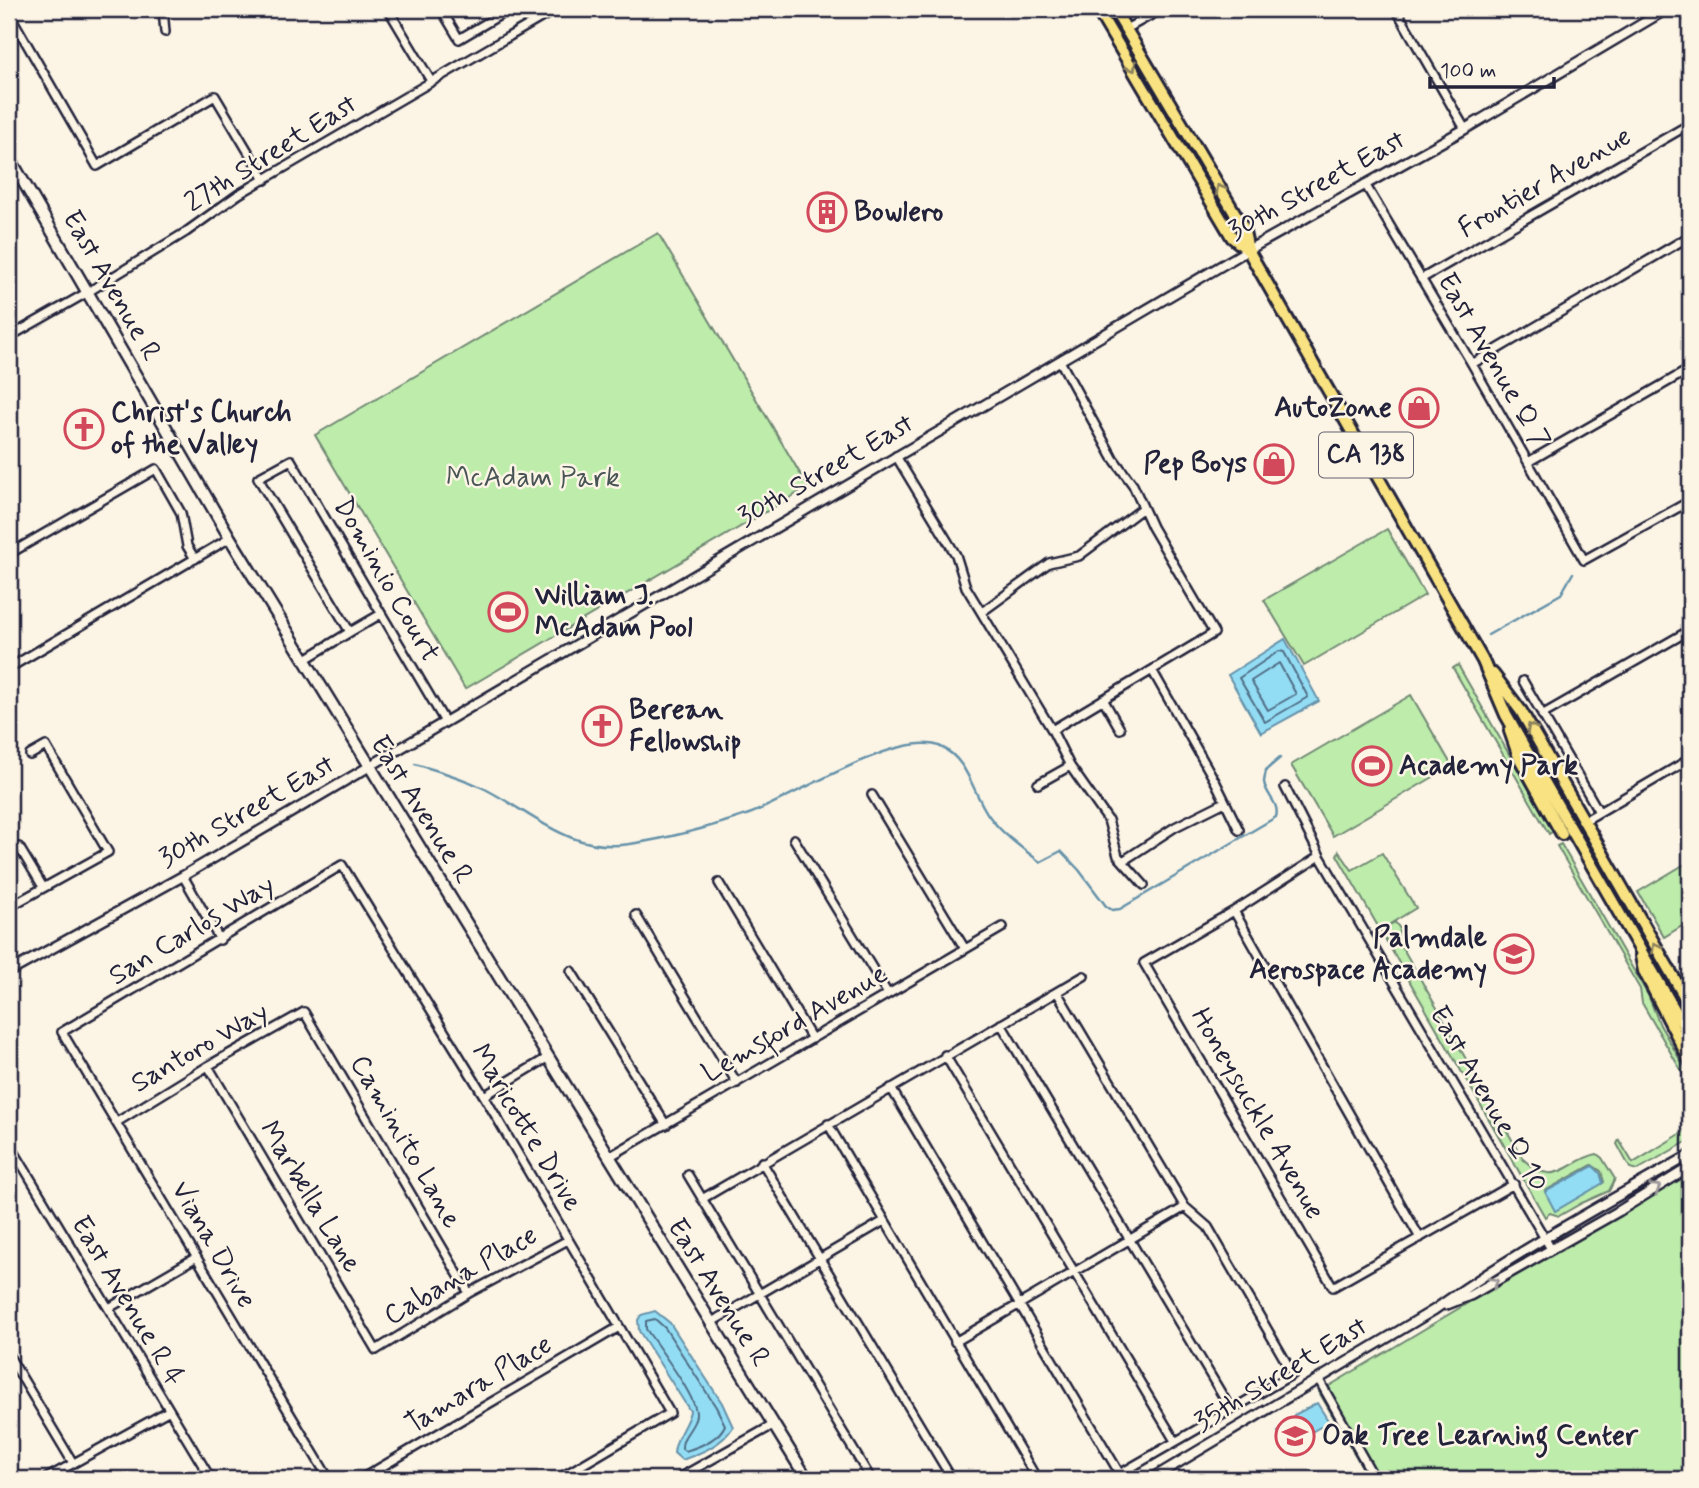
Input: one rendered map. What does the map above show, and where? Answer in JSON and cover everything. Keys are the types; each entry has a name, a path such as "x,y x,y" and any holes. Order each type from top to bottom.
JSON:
{"highway":[{"name":"CA 138","path":"1097,9 1232,237 1248,250"},
{"name":"CA 138","path":"1114,9 1243,228 1248,250 1483,661 1521,711 1690,1006"},
{"path":"1483,661 1509,721 1690,1037"},
{"path":"1509,721 1518,757 1562,834"},
{"path":"1640,949 1644,971 1690,1061"}],"main road":[{"name":"East Avenue R","path":"9,157 230,538 807,1479"}],"street":[{"path":"163,9 165,32"},
{"path":"388,9 431,81"},
{"path":"441,9 459,39 510,9"},
{"name":"27th Street East","path":"9,337 186,232 239,194 556,9"},
{"path":"1126,29 1162,9"},
{"path":"1396,9 1465,130"},
{"name":"30th Street East","path":"9,972 183,876 895,456 1248,250 1465,130 1667,9"},
{"path":"1684,9 1690,20"},
{"path":"9,11 97,166 215,96 265,180"},
{"name":"Frontier Avenue","path":"1421,279 1690,124"},
{"name":"East Avenue Q 7","path":"1365,184 1584,560 1690,501"},
{"path":"1472,364 1690,236"},
{"path":"1052,730 1213,632 1143,508 1133,485 1113,458 1060,361"},
{"path":"1528,462 1690,369"},
{"path":"895,456 956,555 967,587 1052,730 1070,766 1108,820 1118,856 1144,885"},
{"name":"Dominio Court","path":"350,632 258,478 291,460 445,722"},
{"path":"9,554 156,469 181,513 187,546 195,559"},
{"path":"982,612 1049,563 1079,556 1143,508"},
{"path":"9,668 230,538"},
{"path":"304,660 381,614"},
{"path":"1542,715 1690,630"},
{"path":"1152,670 1239,830"},
{"path":"1523,681 1599,812"},
{"path":"1103,699 1119,729"},
{"path":"9,905 108,852 46,746 30,755"},
{"path":"1584,821 1690,760"},
{"path":"1038,783 1070,766"},
{"name":"East Avenue Q 10","path":"1285,787 1320,856 1551,1250"},
{"path":"872,794 965,949"},
{"path":"1123,861 1175,827 1225,802"},
{"path":"794,839 888,994"},
{"path":"9,853 19,847 43,887"},
{"path":"1320,856 1234,911 1420,1238 1514,1184"},
{"name":"San Carlos Way","path":"62,1032 342,865"},
{"name":"Maricotte Drive","path":"342,865 484,1096 670,1413 558,1479"},
{"path":"183,876 220,940"},
{"path":"719,883 812,1039"},
{"name":"Honeysuckle Avenue","path":"1234,911 1144,963 1333,1287 1420,1238"},
{"path":"636,915 737,1083"},
{"name":"Lemsford Avenue","path":"608,1157 1003,927"},
{"path":"571,971 666,1125"},
{"path":"702,1199 1084,976"},
{"path":"1058,992 1185,1207 1208,1227 1293,1374 1111,1479"},
{"name":"Santoro Way","path":"117,1122 208,1066 304,1012"},
{"name":"Caminito Lane","path":"304,1012 469,1293"},
{"path":"1001,1024 1230,1408"},
{"name":"Viana Drive","path":"62,1032 329,1479"},
{"path":"945,1055 1175,1441"},
{"path":"484,1096 547,1058"},
{"name":"Marbella Lane","path":"208,1066 376,1350"},
{"path":"891,1088 1120,1474"},
{"path":"828,1124 1037,1479"},
{"name":"East Avenue R 4","path":"9,1143 211,1479"},
{"name":"35th Street East","path":"1151,1479 1434,1310 1464,1288 1545,1239 1690,1155"},
{"path":"762,1162 952,1479"},
{"name":"35th Street East","path":"1434,1310 1471,1295 1690,1167"},
{"path":"688,1175 872,1479"},
{"path":"1579,1233 1584,1226 1629,1198 1630,1190"},
{"path":"955,1342 1185,1207"},
{"path":"710,1323 884,1222"},
{"name":"Cabana Place","path":"376,1350 469,1293 568,1240"},
{"path":"108,1308 195,1258"},
{"name":"Tamara Place","path":"361,1479 619,1326"},
{"path":"9,1356 73,1463"},
{"path":"1319,1380 1375,1479"},
{"path":"45,1479 168,1411"},
{"path":"677,1479 773,1425"}],"green space":[{"name":"McAdam Park","path":"658,233 808,487 465,689 315,435"},
{"path":"1387,529 1425,595 1304,666 1264,600"},
{"path":"1458,665 1553,831 1549,834 1453,668"},
{"name":"Academy Park","path":"1411,695 1452,766 1333,836 1291,765"},
{"path":"1561,844 1648,995 1660,1025 1690,1077 1690,1086 1642,1003 1640,989 1557,846"},
{"path":"1339,851 1352,870 1382,853 1416,908 1385,927 1395,922 1400,929 1397,938 1523,1159 1544,1173 1553,1173 1597,1154 1615,1179 1609,1191 1559,1216 1550,1213 1545,1217 1337,855","holes":["1592,1165 1601,1171 1604,1182 1556,1210 1545,1191"]},
{"path":"1690,861 1690,921 1664,937 1638,892"},
{"path":"1690,1128 1690,1140 1637,1170 1630,1168 1617,1144 1619,1140 1633,1163"},
{"path":"1690,1170 1690,1479 1369,1479 1319,1392"}],"water":[{"name":"William J. McAdam Pool","path":"502,594 523,602 513,626 497,622"},
{"path":"1285,639 1319,701 1261,733 1228,675"},
{"path":"1593,1166 1600,1173 1603,1183 1555,1211 1545,1192"},
{"path":"655,1311 670,1323 722,1403 733,1427 717,1444 682,1460 674,1453 690,1411 639,1331 638,1320 641,1315"},
{"path":"1317,1403 1329,1422 1287,1446 1278,1432 1295,1421 1294,1415"}],"waterway":[{"path":"1488,635 1561,594 1573,573"},
{"path":"415,764 477,785 570,837 608,845 630,844 675,835 749,814 845,768 900,747 923,744 941,747 964,768 983,807 1006,835 1040,862 1061,851 1112,910 1120,909 1276,817 1276,808 1264,782 1266,770 1280,758"}],"place":[{"name":"Bowlero","path":"827,212"},
{"name":"AutoZone","path":"1419,408"},
{"name":"Christ's Church of the Valley","path":"84,429"},
{"name":"Pep Boys","path":"1274,464"},
{"name":"William J. McAdam Pool","path":"508,612"},
{"name":"Berean Fellowship","path":"602,726"},
{"name":"Academy Park","path":"1372,766"},
{"name":"Palmdale Aerospace Academy","path":"1514,954"},
{"name":"Oak Tree Learning Center","path":"1295,1436"}]}
